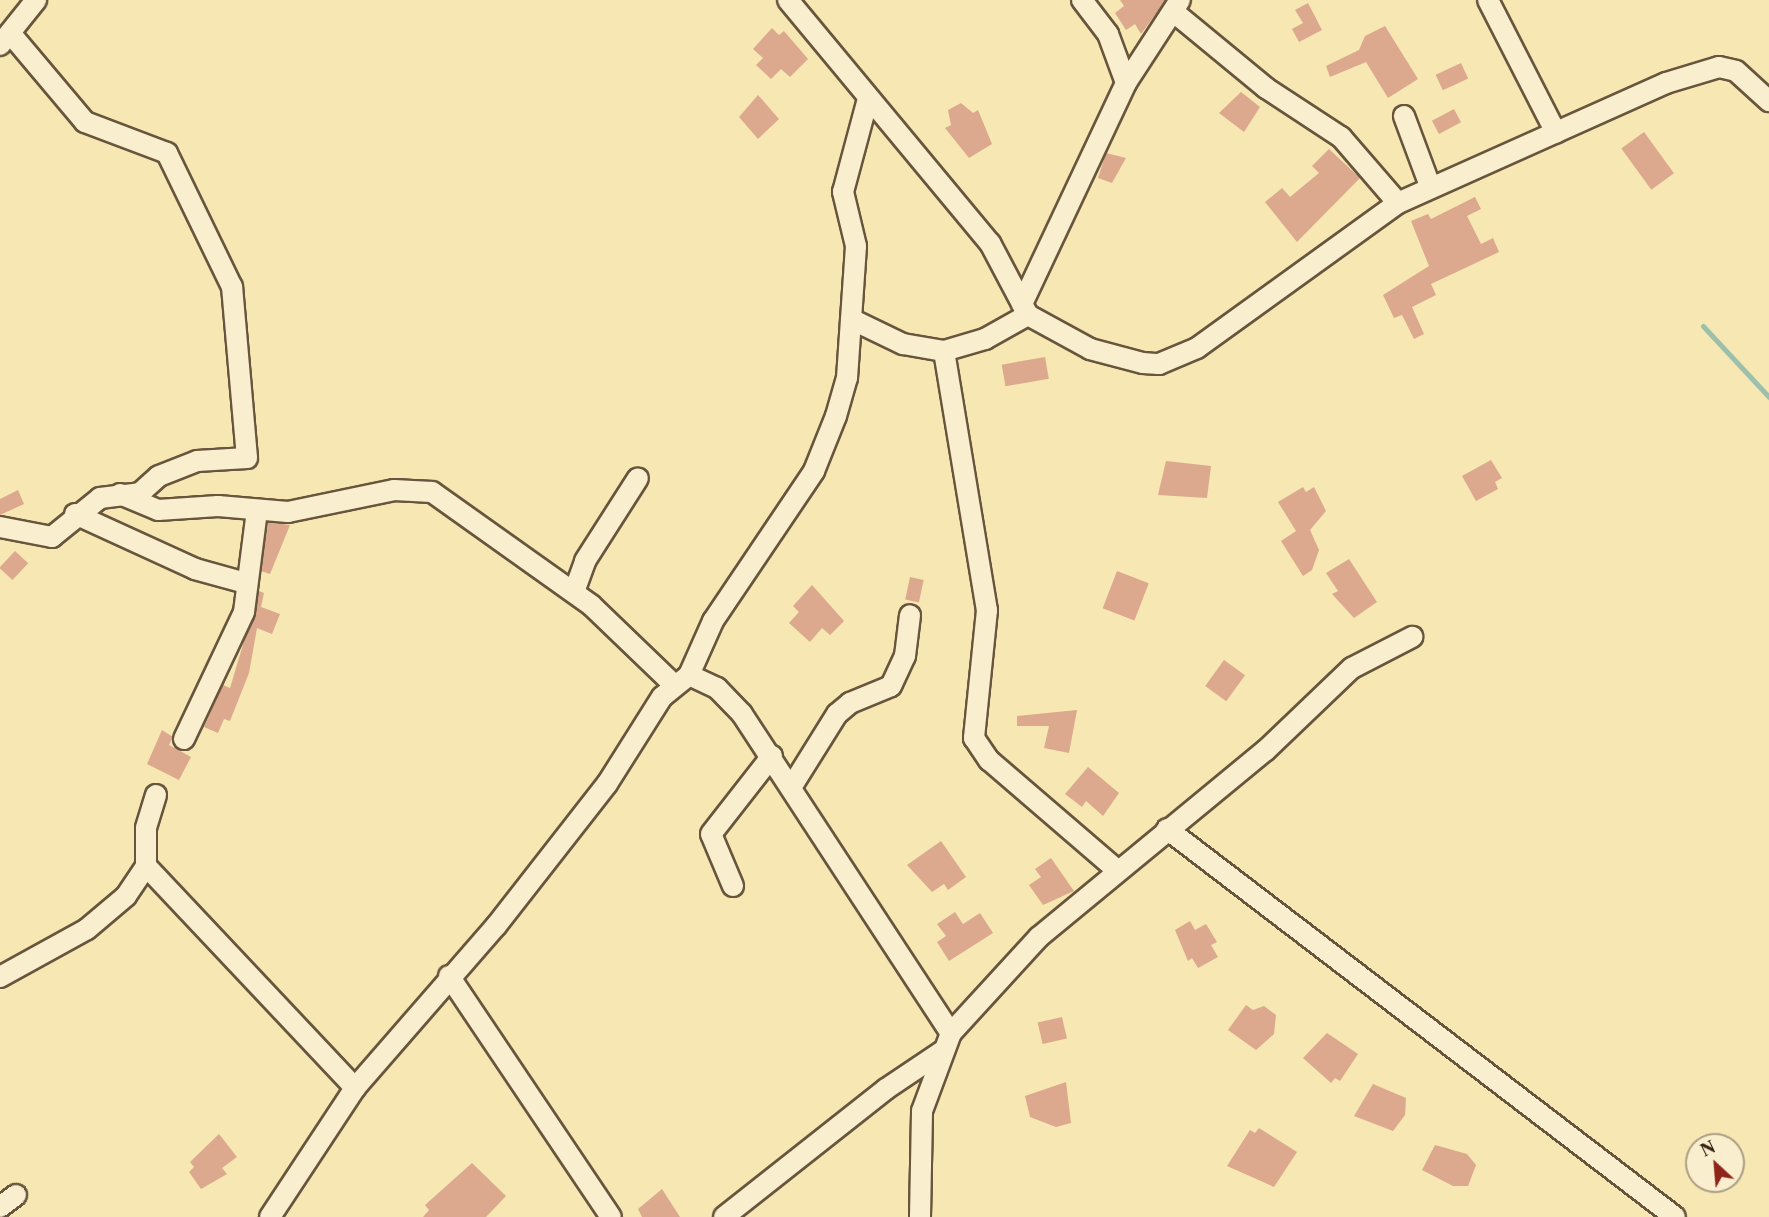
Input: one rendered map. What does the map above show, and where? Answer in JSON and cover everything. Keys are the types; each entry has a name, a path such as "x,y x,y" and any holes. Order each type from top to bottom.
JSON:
{"street":[{"path":"0,527 48,538 64,530 75,514 119,494 140,493 159,476 198,461 247,458 232,287 167,153 85,122 5,39 36,0"},
{"path":"788,0 990,243 1025,310 1054,332 1115,356 1159,364 1174,360 1398,203 1431,186 1698,70 1719,67 1736,71 1769,101"},
{"path":"1082,0 1108,34 1126,83"},
{"path":"1488,0 1556,133"},
{"path":"851,319 903,344 944,351 985,339 1025,310 1126,83 1177,7 1266,88 1341,137 1398,203"},
{"path":"270,1217 355,1088 449,976 496,926 607,784 681,679 714,621 826,446 847,378 856,246 843,192 868,99"},
{"path":"1404,116 1431,186"},
{"path":"944,351 987,610 974,738 989,760 1118,871"},
{"path":"574,592 585,561 638,478"},
{"path":"119,494 158,510 218,506 257,510 302,510 421,489 458,508 574,592 681,679 726,696 792,786 947,1042"},
{"path":"184,738 241,618 257,510"},
{"path":"75,514 195,569 246,583"},
{"path":"792,786 837,714 894,682 905,656 910,615"},
{"path":"724,1217 947,1042 1040,937 1167,829 1265,751 1352,668 1412,637"},
{"path":"733,886 711,834 772,756"},
{"path":"0,977 87,929 126,896 146,866 146,828 156,795"},
{"path":"1167,829 1675,1217"},
{"path":"146,866 355,1088"},
{"path":"449,976 611,1217"},
{"path":"920,1217 922,1111 947,1042"},
{"path":"0,1207 16,1195"}],"building":[{"path":"1120,0 1166,0 1141,34 1135,24 1126,30 1115,13 1124,6"},
{"path":"1308,3 1322,30 1299,42 1292,29 1303,23 1295,10"},
{"path":"1385,26 1418,79 1388,98 1366,62 1330,77 1326,66 1359,50 1365,36"},
{"path":"772,28 779,35 784,31 808,59 790,77 781,69 771,79 756,65 763,58 753,49"},
{"path":"1461,63 1468,78 1443,90 1436,75"},
{"path":"1241,92 1260,107 1244,132 1219,113"},
{"path":"758,95 779,119 758,139 739,117"},
{"path":"961,103 973,113 978,110 992,144 969,158 945,128 951,125 948,110"},
{"path":"1454,109 1461,122 1439,134 1432,121"},
{"path":"1644,132 1674,173 1651,190 1621,148"},
{"path":"1329,149 1360,178 1297,242 1265,202 1282,188 1290,197 1319,173 1312,166"},
{"path":"1106,153 1126,158 1112,183 1098,178"},
{"path":"1475,197 1481,209 1467,216 1481,244 1493,238 1499,252 1431,284 1436,295 1412,307 1424,334 1414,339 1402,315 1394,318 1383,295 1429,266 1411,221 1428,214 1431,219"},
{"path":"1045,357 1049,379 1005,386 1002,365"},
{"path":"1491,460 1502,478 1495,482 1498,489 1476,501 1462,476"},
{"path":"1166,461 1211,466 1207,498 1158,495"},
{"path":"1303,487 1306,492 1314,487 1326,511 1310,530 1319,550 1312,570 1303,576 1281,541 1296,531 1278,502"},
{"path":"18,490 24,504 0,515 0,499"},
{"path":"268,522 290,525 270,574 261,571"},
{"path":"15,551 28,563 12,580 0,567"},
{"path":"1349,559 1377,602 1354,618 1332,594 1338,591 1326,573"},
{"path":"1117,571 1149,583 1134,621 1103,608"},
{"path":"910,577 924,580 919,602 905,599"},
{"path":"812,585 844,621 830,635 822,628 810,642 789,623 799,612 793,606"},
{"path":"259,591 264,593 261,607 280,614 272,634 257,628 249,673 230,721 224,719 218,733 204,727 223,685 230,688"},
{"path":"1224,660 1245,675 1226,701 1205,686"},
{"path":"1077,710 1069,753 1044,748 1049,726 1017,726 1017,716"},
{"path":"162,730 173,737 169,745 191,757 179,780 147,764"},
{"path":"1088,767 1119,793 1103,816 1086,801 1082,807 1065,794"},
{"path":"941,841 966,877 948,890 944,884 932,892 907,865"},
{"path":"1051,858 1074,891 1043,905 1029,885 1041,877 1035,869"},
{"path":"955,912 963,924 980,913 993,933 949,961 937,942 946,936 937,924"},
{"path":"1190,921 1195,930 1206,924 1217,942 1211,945 1218,957 1198,968 1192,958 1188,961 1175,930"},
{"path":"1246,1005 1253,1010 1264,1006 1276,1015 1274,1034 1256,1050 1228,1030"},
{"path":"1062,1017 1067,1038 1043,1044 1038,1023"},
{"path":"1327,1033 1358,1054 1340,1081 1335,1078 1331,1083 1303,1058"},
{"path":"1066,1082 1071,1123 1056,1127 1030,1117 1025,1096"},
{"path":"1373,1084 1406,1098 1405,1115 1393,1131 1354,1116"},
{"path":"1259,1128 1297,1152 1274,1187 1227,1166 1250,1130 1255,1133"},
{"path":"219,1134 237,1157 222,1168 227,1174 201,1189 189,1172 194,1167 190,1162"},
{"path":"1435,1145 1467,1154 1476,1165 1468,1186 1453,1186 1422,1170"},
{"path":"472,1163 506,1196 486,1217 423,1217 429,1210 425,1205"},
{"path":"662,1189 680,1217 642,1217 638,1209"}],"waterway":[{"path":"1703,326 1769,397"}]}
